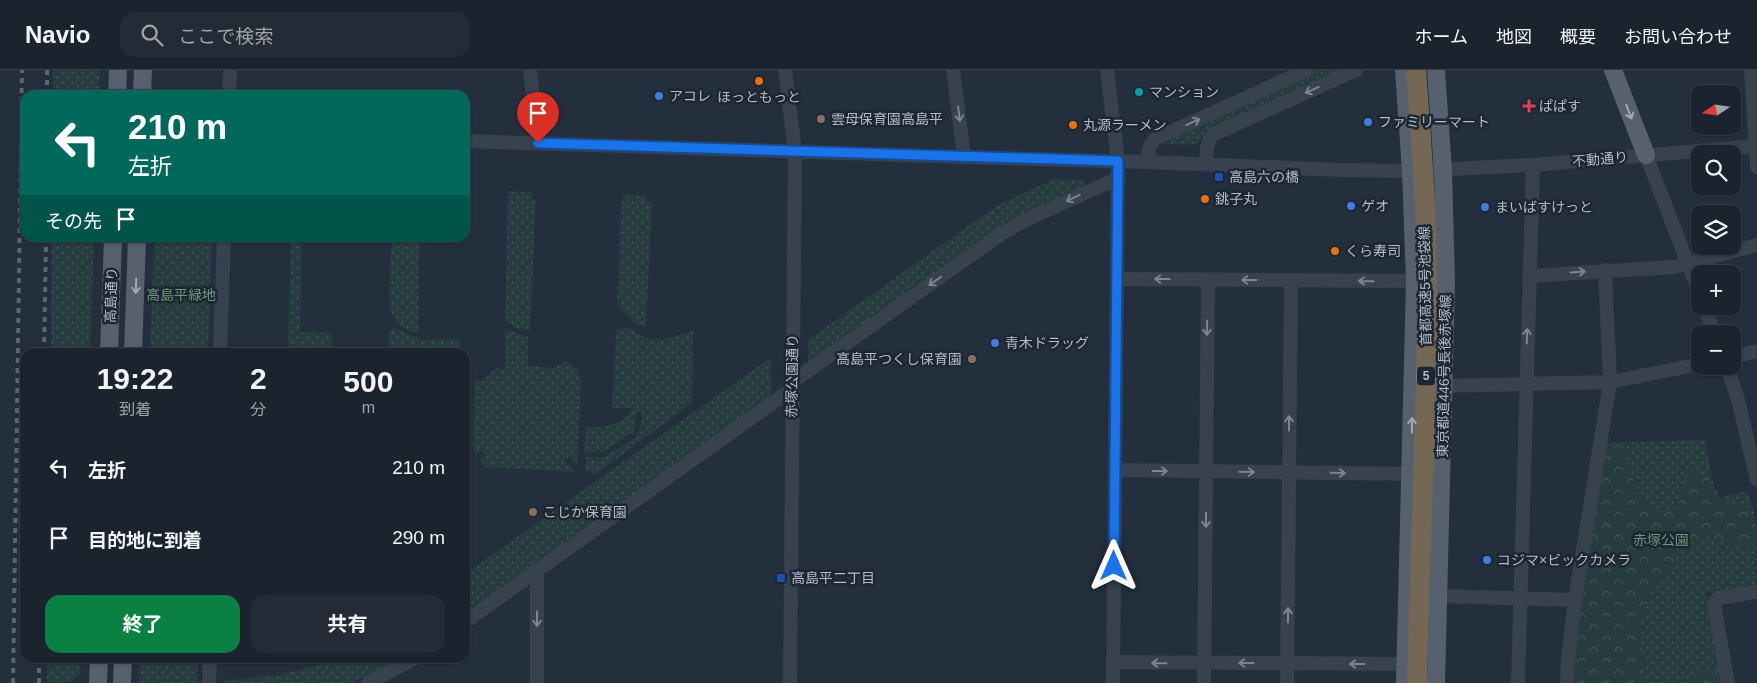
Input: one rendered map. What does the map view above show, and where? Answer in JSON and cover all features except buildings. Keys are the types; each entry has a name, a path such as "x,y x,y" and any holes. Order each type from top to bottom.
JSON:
{"highway":[{"name":"首都高速5号池袋線","path":"1416,70 1423,172 1427,280 1426,386 1417,683"},
{"name":"首都高速5号池袋線","path":"1426,70 1433,174 1437,282 1436,386 1426,683"}],"main road":[{"path":"117,90 118,70"},
{"path":"142,90 143,70"},
{"path":"1404,70 1411,171 1415,281 1405,683"},
{"name":"東京都道446号長後赤塚線","path":"1436,70 1443,170 1446,281 1445,386 1436,683"},
{"path":"1613,70 1646,155"},
{"name":"高島通り","path":"109,348 113,242"},
{"name":"高島通り","path":"134,348 138,242"},
{"path":"98,683 99,663"},
{"path":"122,683 123,663"}],"street":[{"path":"229,90 230,70"},
{"path":"530,70 538,143"},
{"name":"赤塚公園通り","path":"784,70 795,152 790,683"},
{"path":"953,70 964,158"},
{"path":"1107,70 1118,161 1113,683"},
{"path":"1148,162 1148,149 1150,143 1155,139 1294,73 1307,70"},
{"path":"1206,164 1207,143 1214,134 1356,70"},
{"path":"1751,70 1757,167"},
{"name":"不動通り","path":"470,140 964,158 1411,171 1533,165 1756,146"},
{"path":"1646,155 1691,271"},
{"path":"1518,683 1533,165"},
{"path":"470,619 1001,234 1026,220 1118,178"},
{"path":"220,348 224,242"},
{"path":"1529,276 1674,266 1757,244"},
{"path":"1568,683 1568,658 1575,600 1610,382 1605,270"},
{"path":"1117,279 1415,281"},
{"path":"1204,683 1208,280"},
{"path":"1287,683 1291,280"},
{"path":"1741,355 1757,351"},
{"path":"1445,386 1610,382 1691,366"},
{"path":"1730,375 1738,400 1757,480"},
{"path":"1115,470 1411,474"},
{"path":"537,683 538,571"},
{"path":"1728,683 1714,604 1718,598 1757,592"},
{"path":"1438,596 1575,600"},
{"path":"1113,662 1406,664"},
{"path":"209,683 210,663"},
{"path":"368,683 406,663"}],"green space":[{"path":"53,70 100,70 99,90 53,90"},
{"path":"1316,70 1347,70 1207,132 1200,142 1192,145 1164,144 1161,140"},
{"path":"1054,179 1081,180 1086,187 811,363 808,361 808,340 1000,204"},
{"path":"508,191 532,192 532,199 536,200 530,331 518,329 505,321"},
{"path":"623,194 646,195 646,202 652,202 646,327 637,325 617,305"},
{"path":"52,242 94,242 90,348 51,348"},
{"name":"高島平緑地","path":"154,242 212,242 208,348 150,348"},
{"path":"291,242 302,242 300,332 331,333 334,348 289,348"},
{"path":"392,242 419,242 418,333 409,331 396,320 391,312 389,288"},
{"path":"394,328 423,340 460,339 460,348 389,348 389,332"},
{"path":"628,328 647,338 663,339 693,331 692,403 596,474 585,470 586,457 602,458 637,437 642,418 641,411 636,414 635,431 605,451 584,453 586,428 606,426 618,422 632,408 612,408 616,329"},
{"path":"505,329 528,337 528,366 554,368 566,361 577,369 581,380 577,465 570,456 565,460 575,472 486,467 480,460 485,455 481,450 476,456 473,448 474,380 482,381 496,368 505,369"},
{"path":"770,358 771,397 470,610 470,570"},
{"name":"赤塚公園","path":"1705,440 1716,498 1748,491 1757,525 1757,586 1706,593 1722,683 1573,683 1606,443"},
{"path":"1613,441 1627,449 1635,489 1655,511 1677,510 1681,489 1690,472 1707,477 1724,503 1746,504 1757,530 1757,541 1744,550 1726,541 1700,535 1677,550 1673,571 1651,593 1639,628 1646,683 1573,683 1574,642 1602,445"},
{"path":"48,663 81,663 80,673 71,682 47,682"},
{"path":"140,663 198,663 197,683 139,683"},
{"path":"322,663 392,663 352,683 227,683 223,680 281,674"},
{"path":"1719,668 1718,683 1687,683 1693,675"}],"railway":[{"path":"22,70 22,90"},
{"path":"47,70 47,90"},
{"path":"13,683 20,206"},
{"path":"44,348 46,242"},
{"path":"39,663 39,683"}],"place":[{"name":"ほっともっと","path":"759,81"},
{"name":"マンション","path":"1139,92"},
{"name":"アコレ","path":"659,96"},
{"name":"ぱぱす","path":"1529,106"},
{"name":"雲母保育園高島平","path":"821,119"},
{"name":"ファミリーマート","path":"1368,122"},
{"name":"丸源ラーメン","path":"1073,125"},
{"name":"高島六の橋","path":"1219,177"},
{"name":"銚子丸","path":"1205,199"},
{"name":"ゲオ","path":"1351,206"},
{"name":"まいばすけっと","path":"1485,207"},
{"name":"くら寿司","path":"1335,251"},
{"name":"青木ドラッグ","path":"995,343"},
{"name":"高島平つくし保育園","path":"972,359"},
{"name":"こじか保育園","path":"533,512"},
{"name":"コジマ×ビックカメラ","path":"1487,560"},
{"name":"高島平二丁目","path":"781,578"}],"route":[{"path":"538,143 964,158 1118,161 1114,566"}]}
